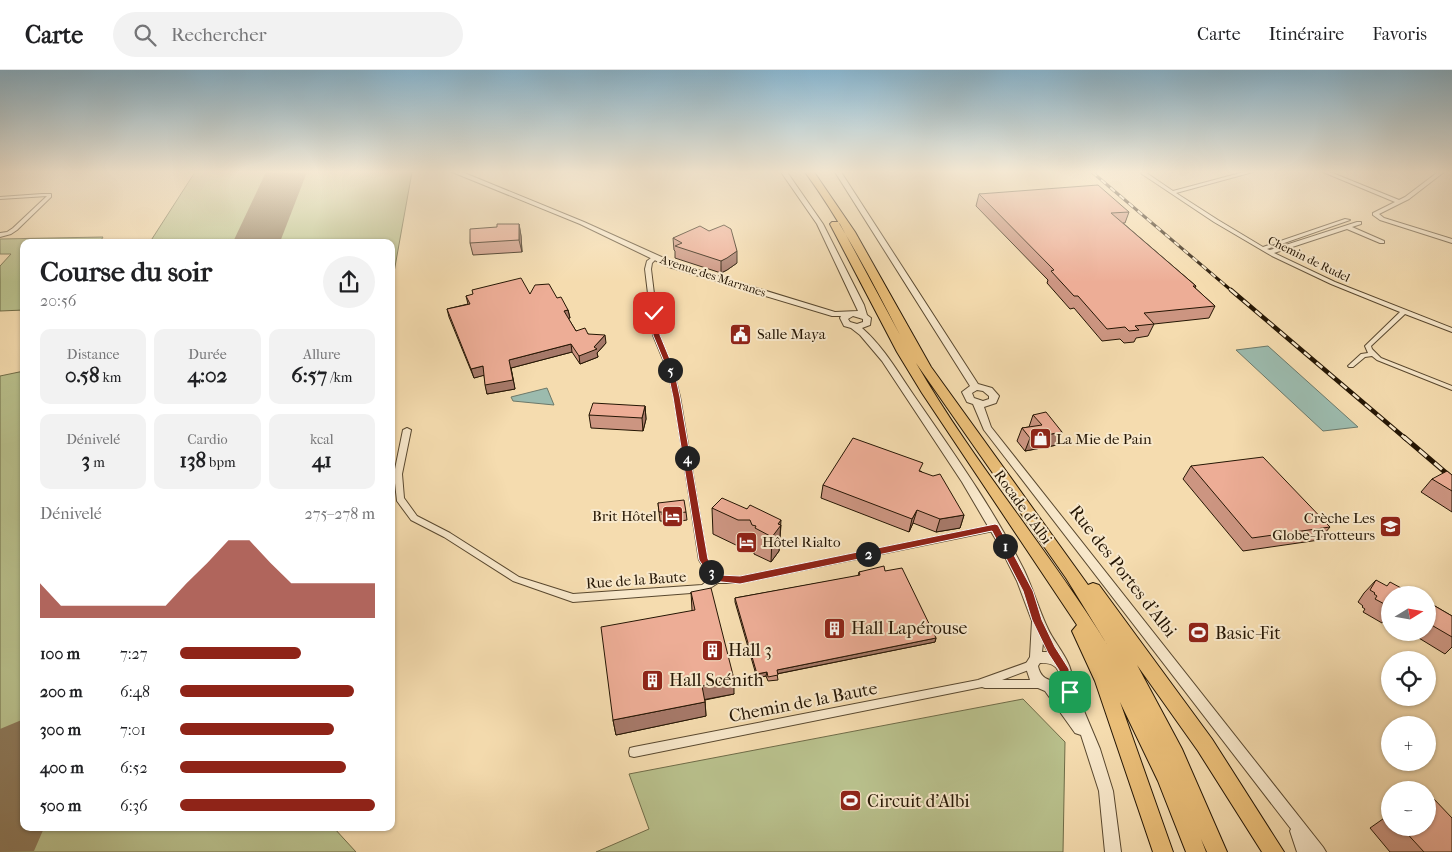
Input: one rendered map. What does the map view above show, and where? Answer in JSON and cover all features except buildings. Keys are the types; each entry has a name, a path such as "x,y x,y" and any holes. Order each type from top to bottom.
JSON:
{"highway":[{"name":"Rocade d'Albi","path":"824,208 843,237 901,350 924,387 1063,589 1103,653 1132,704 1163,771 1196,852"},
{"name":"Rocade d'Albi","path":"836,208 924,366 1059,557 1124,656 1151,705 1195,797 1217,852"},
{"path":"924,366 1084,578 1205,745 1274,852"},
{"path":"1016,520 1081,633 1104,680 1162,852"}],"street":[{"path":"0,235 15,229 37,208"},
{"name":"Avenue des Marranes","path":"544,208 656,257 704,275 835,314 848,316 848,324 854,326"},
{"path":"809,208 820,224 860,305 871,341"},
{"path":"861,208 975,387"},
{"name":"Chemin de Rudel","path":"1197,208 1293,264 1344,288 1452,330"},
{"path":"1386,208 1375,214 1382,219 1452,241"},
{"path":"1265,248 1347,220"},
{"path":"1271,252 1359,223"},
{"path":"1347,226 1382,242"},
{"path":"656,257 649,262 648,270 656,335 670,369 677,397 703,560 716,578 740,580 995,528"},
{"path":"856,300 848,316 865,319"},
{"path":"1405,311 1368,346 1372,354 1379,359 1452,388"},
{"path":"854,326 862,326 865,319"},
{"path":"854,326 871,341 937,437 995,528 1028,591 1037,620 1066,675 1065,680 1106,791 1112,848"},
{"path":"1350,366 1363,355 1372,354"},
{"path":"975,387 987,389 994,396 990,403 978,404 970,400 967,395 968,390 975,387"},
{"name":"Rue des Portes d'Albi","path":"978,404 987,428 1318,852"},
{"name":"Rue de la Baute","path":"407,430 398,474 400,499 414,518 447,535 516,579 573,598 704,588 716,578"},
{"path":"1037,620 1033,675 1061,700 1092,749"},
{"path":"1034,662 1048,657 1060,663"},
{"name":"Chemin de la Baute","path":"634,752 978,684 1034,662"},
{"path":"1046,685 1059,686 1065,680"},
{"name":"Chemin de la Baute","path":"978,684 1046,685"},
{"path":"1292,818 1305,852"}],"green space":[{"path":"172,208 405,208 395,267 395,239 152,239"},
{"path":"103,237 102,239 20,239 20,310 0,311 0,266 11,254 0,254 0,239"},
{"path":"20,372 20,831 337,831 356,852 0,852 0,376"},
{"name":"Circuit d'Albi","path":"1023,699 1065,742 1063,852 596,852 649,829 629,774"}],"shaded area":[{"path":"1268,346 1358,427 1323,431 1236,350"},
{"path":"547,388 554,405 513,401 511,397"}],"runway":[{"path":"257,239 271,208"},
{"path":"0,817 20,773"}],"railway":[{"path":"1135,208 1232,291"},
{"path":"1231,290 1406,439"},
{"path":"1404,437 1452,478"}],"place":[{"name":"Salle Maya","path":"741,334"},
{"name":"La Mie de Pain","path":"1040,439"},
{"name":"Brit Hôtel","path":"673,516"},
{"name":"Crèche Les Globe-Trotteurs","path":"1391,527"},
{"name":"Hôtel Rialto","path":"746,542"},
{"name":"Hall Lapérouse","path":"835,628"},
{"name":"Basic-Fit","path":"1199,633"},
{"name":"Hall 3","path":"712,650"},
{"name":"Hall Scénith","path":"653,680"},
{"name":"Circuit d'Albi","path":"851,801"}],"route":[{"path":"654,313 656,335 670,369 677,397 703,560 716,578 740,580 995,528 1016,564 1028,591 1037,620 1051,650 1064,669 1065,680 1070,692"}]}
